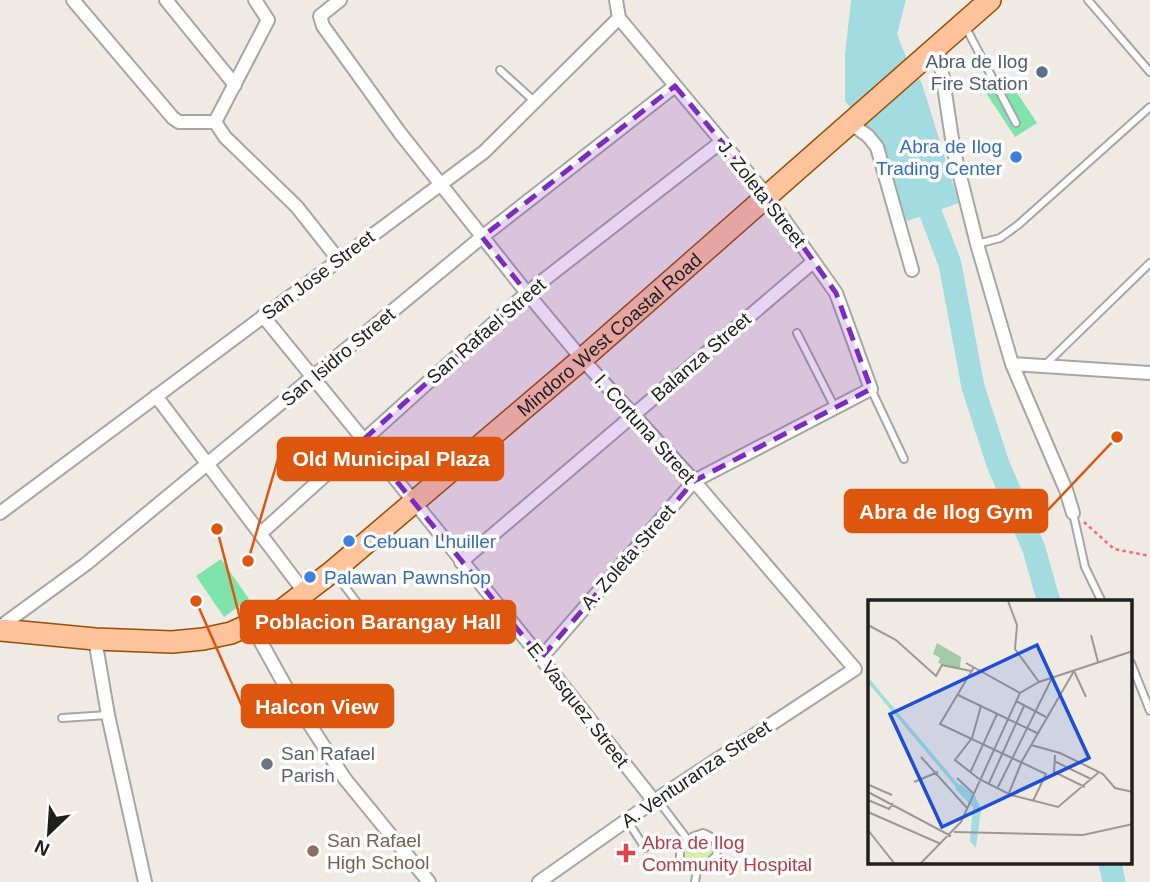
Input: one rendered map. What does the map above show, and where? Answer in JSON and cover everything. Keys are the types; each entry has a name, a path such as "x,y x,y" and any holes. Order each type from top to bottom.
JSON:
{"main road":[{"name":"Mindoro West Coastal Road","path":"0,629 95,639 172,642 203,639 252,626 282,610 333,571 582,359 990,0"}],"street":[{"path":"73,0 173,118 179,122 215,122"},
{"path":"166,0 235,85"},
{"path":"215,122 268,20 255,0"},
{"name":"I. Cortuna Street","path":"340,0 320,16 323,26 440,185 582,359 694,481 855,669"},
{"path":"616,0 620,18"},
{"name":"San Jose Street","path":"0,513 484,152 620,18"},
{"name":"J. Zoleta Street","path":"620,18 768,197 836,293 872,389"},
{"path":"931,52 977,244 1012,364 1066,490 1073,513"},
{"name":"San Isidro Street","path":"0,629 86,564 482,237 675,86"},
{"path":"853,120 877,147 912,270"},
{"path":"215,122 225,137 297,207 338,259"},
{"name":"San Rafael Street","path":"261,533 527,293 721,142"},
{"name":"Balanza Street","path":"461,562 813,262"},
{"name":"E. Vasquez Street","path":"263,316 654,801"},
{"path":"1012,364 1150,373"},
{"name":"A. Zoleta Street","path":"541,658 694,481 872,389"},
{"path":"156,396 305,593"},
{"path":"252,626 288,691 345,779 429,882"},
{"path":"95,639 108,715 145,882"},
{"name":"A. Venturanza Street","path":"539,882 654,801 855,669"}],"lane":[{"path":"1087,0 1150,72"},
{"path":"964,24 1016,123"},
{"path":"500,70 534,101"},
{"path":"977,244 1000,238 1018,225 1150,107"},
{"path":"1044,366 1150,263"},
{"path":"797,333 835,408"},
{"path":"872,389 904,459"},
{"path":"1073,513 1086,566 1101,600"},
{"path":"333,571 359,605"},
{"path":"1132,666 1150,711"},
{"path":"62,718 108,715"},
{"path":"654,801 663,807 688,840"},
{"path":"627,820 645,848"},
{"path":"703,833 709,835 717,844 716,856 705,867 697,870 688,869 680,860 681,848 688,840 703,833"},
{"path":"695,882 697,870"}],"path":[{"path":"1073,513 1114,549 1150,556"}],"highlighted area":[{"path":"675,86 768,197 836,293 871,389 694,481 541,658 363,440 527,293 482,237"}],"green space":[{"path":"1008,79 1037,123 1015,137 986,93"},
{"path":"221,559 249,599 224,617 196,576"},
{"path":"260,685 268,724 250,727 242,689"},
{"path":"699,840 709,842 711,854 698,865 690,864 685,858 686,851"}],"water":[{"path":"851,0 906,0 897,34 906,57 922,84 959,203 907,221 878,141 845,101 845,55"}],"waterway":[{"path":"920,185 950,264 973,387 998,464 1034,549 1048,600"},
{"path":"1110,864 1114,882"}],"place":[{"name":"Abra de Ilog Fire Station","path":"1042,72"},
{"name":"Abra de Ilog Trading Center","path":"1016,157"},
{"name":"Abra de Ilog Gym","path":"1117,437"},
{"name":"Poblacion Barangay Hall","path":"217,529"},
{"name":"Cebuan Lhuiller","path":"349,541"},
{"name":"Old Municipal Plaza","path":"248,561"},
{"name":"Palawan Pawnshop","path":"310,577"},
{"name":"Halcon View","path":"196,601"},
{"name":"San Rafael Parish","path":"267,764"},
{"name":"San Rafael High School","path":"313,851"},
{"name":"Abra de Ilog Community Hospital","path":"626,853"}]}
